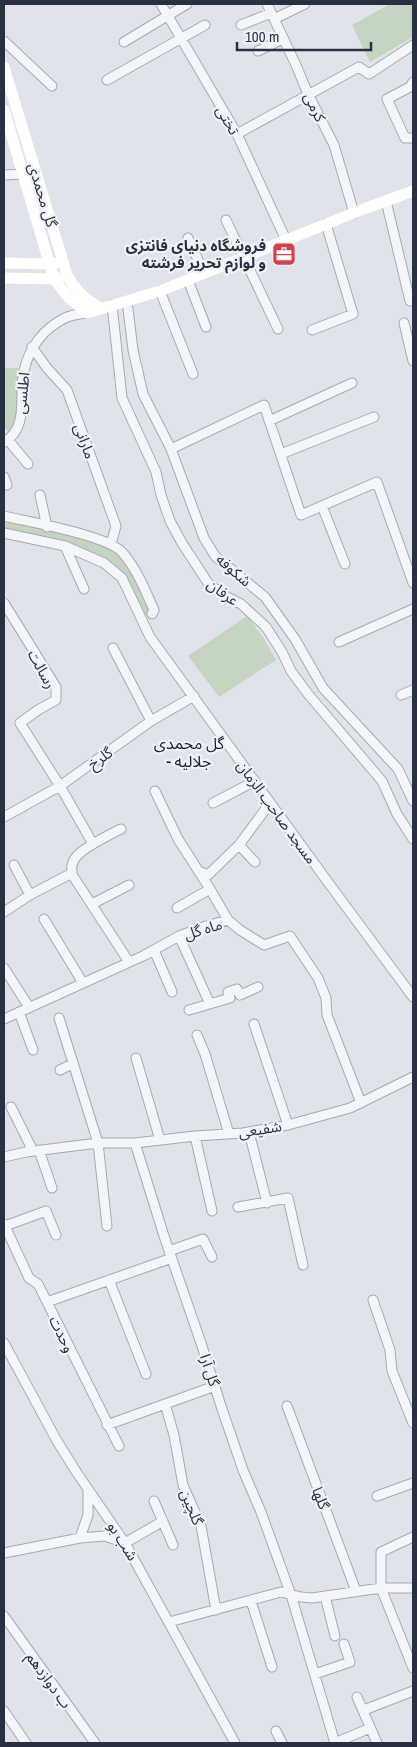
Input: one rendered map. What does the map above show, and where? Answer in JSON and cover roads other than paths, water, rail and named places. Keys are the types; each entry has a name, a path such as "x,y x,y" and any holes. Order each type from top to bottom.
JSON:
{"street":[{"name":"تختی","path":"161,4 237,134 286,240"},
{"path":"124,42 187,4"},
{"name":"کرمی","path":"267,4 308,94 334,145 354,213"},
{"path":"241,25 305,4"},
{"path":"107,80 205,25"},
{"path":"258,51 283,39"},
{"path":"4,41 52,86"},
{"path":"237,134 360,67 369,74 413,45"},
{"name":"گل محمدی","path":"4,67 67,275 77,292 89,302 107,307"},
{"path":"413,82 410,86 387,99 405,138 413,138"},
{"name":"گل محمدی","path":"4,110 54,279 69,298 87,313"},
{"path":"4,175 24,174"},
{"path":"87,313 160,291 413,191"},
{"path":"386,201 410,301"},
{"path":"226,220 278,329"},
{"path":"312,330 353,314 326,224"},
{"path":"188,238 204,273"},
{"path":"4,263 50,264 64,261"},
{"path":"4,278 54,279 67,275"},
{"path":"188,280 206,327"},
{"path":"160,291 192,374"},
{"name":"شکوفه","path":"127,301 133,350 143,394 171,449 204,538 215,556 265,597 295,640 323,688 398,769 413,801"},
{"name":"عرفان","path":"107,307 122,398 156,472 161,495 170,520 182,544 208,583 223,595 241,604 266,627 282,652 291,671 308,694 382,781 397,814 413,839"},
{"name":"اطلسی","path":"6,441 18,426 22,410 23,372 32,347 47,329 53,325 66,317 87,313"},
{"path":"404,323 413,361"},
{"name":"مارانی","path":"32,347 47,368 67,390 116,526 111,544"},
{"path":"269,421 352,383"},
{"path":"171,449 264,405 301,515 377,482 413,583"},
{"path":"281,454 374,417"},
{"path":"6,441 28,464"},
{"path":"40,495 47,527"},
{"path":"322,506 345,564"},
{"path":"4,516 74,532 111,544 121,551 136,571 154,610 152,614"},
{"name":"مسجد صاحب الزمان","path":"4,533 65,546 104,563 122,578 150,636 413,997"},
{"path":"65,546 84,588"},
{"name":"رسالت","path":"4,604 56,688 56,700 20,723 60,786"},
{"path":"339,642 413,609"},
{"path":"113,648 151,721"},
{"path":"401,695 413,690"},
{"name":"گلرخ","path":"4,817 60,786 151,721 194,696"},
{"path":"213,803 255,781"},
{"path":"60,786 93,844"},
{"path":"155,792 178,839 228,920"},
{"path":"198,870 208,875 239,845 270,803"},
{"path":"121,829 93,844 76,857 71,868 72,873 129,962"},
{"path":"239,845 255,862"},
{"path":"14,865 30,895"},
{"path":"4,912 30,895 72,873"},
{"path":"92,904 130,885"},
{"path":"177,908 210,889"},
{"path":"44,920 83,983"},
{"name":"ماه گل","path":"4,1018 129,962 179,936 228,920 264,945 290,936 326,998 327,1015 361,1103"},
{"path":"179,936 210,1004"},
{"path":"154,950 172,992"},
{"path":"4,968 30,1007"},
{"path":"189,1010 230,998 228,992 237,989 240,995 258,987"},
{"path":"19,1012 33,1050"},
{"path":"59,1018 98,1143 107,1226"},
{"path":"254,1024 288,1125"},
{"path":"198,1034 228,1134"},
{"path":"136,1058 160,1140"},
{"path":"60,1070 72,1064"},
{"name":"شفیعی","path":"4,1156 98,1143 135,1143 249,1132 288,1125 350,1108 413,1077"},
{"path":"11,1107 36,1151 52,1188"},
{"path":"249,1132 266,1203"},
{"path":"195,1136 212,1210"},
{"name":"گل آرا","path":"135,1143 170,1254 243,1470 261,1512 291,1595 335,1743 370,1728"},
{"path":"238,1207 288,1198 303,1265"},
{"path":"5,1229 46,1211 56,1235"},
{"name":"وحدت","path":"5,1229 29,1278 38,1284 119,1446"},
{"path":"47,1302 109,1280 203,1239 212,1256"},
{"path":"109,1280 146,1374"},
{"path":"373,1300 390,1350 392,1371 413,1423"},
{"name":"شب بو","path":"4,1342 57,1441 125,1543 235,1743"},
{"path":"107,1425 215,1386"},
{"name":"گلچین","path":"165,1404 174,1435 183,1485 201,1526 216,1610"},
{"name":"گلها","path":"287,1406 356,1591"},
{"path":"377,1496 413,1484"},
{"path":"80,1538 88,1515 88,1488"},
{"path":"154,1500 173,1545"},
{"path":"4,1553 80,1538 105,1536 125,1543 163,1521"},
{"path":"413,1537 381,1552 381,1588 413,1668"},
{"path":"170,1622 281,1592 312,1598 381,1588 413,1588"},
{"path":"325,1596 335,1636"},
{"path":"251,1601 272,1667"},
{"name":"ب دوازدهم","path":"4,1616 95,1743"},
{"path":"315,1674 350,1662 344,1644"},
{"path":"364,1710 413,1691"},
{"path":"357,1697 377,1743"},
{"path":"4,1711 26,1743"},
{"path":"276,1731 282,1743"}],"place":[{"name":"فروشگاه دنیای فانتزی و لوازم تحریر فرشته","path":"284,254"}],"district":[{"name":"گل محمدی - جلالیه","path":"189,752"}]}
